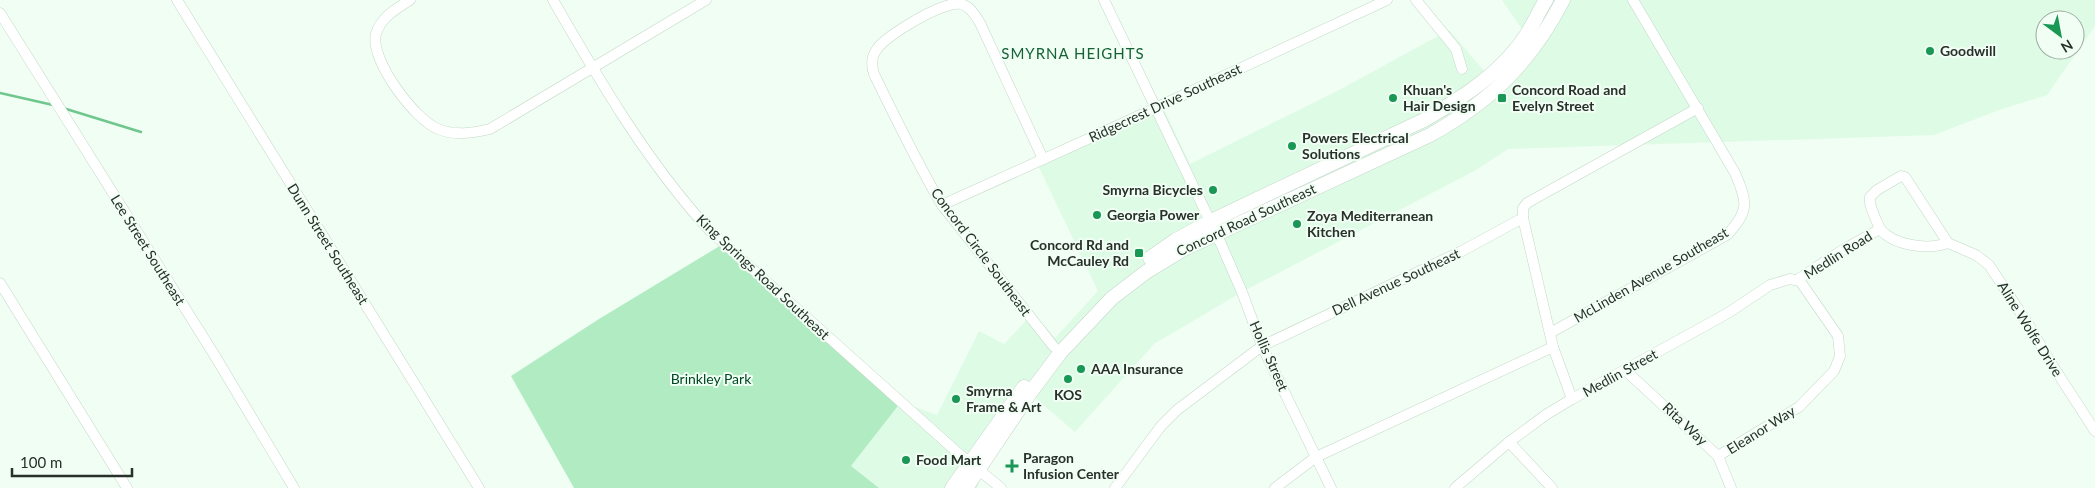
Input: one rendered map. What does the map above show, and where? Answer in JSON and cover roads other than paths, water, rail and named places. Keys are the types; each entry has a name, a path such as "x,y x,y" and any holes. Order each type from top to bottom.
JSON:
{"main road":[{"name":"Concord Road Southeast","path":"966,488 974,466 1054,347 1089,309 1121,280 1160,251 1209,222 1424,120 1457,101 1499,66 1518,45 1527,34 1546,0"},
{"name":"Concord Road Southeast","path":"952,488 974,466 1044,373 1079,331 1112,298 1156,264 1430,134 1470,111 1494,92 1521,65 1543,36 1563,0"}],"street":[{"name":"Dunn Street Southeast","path":"177,0 479,488"},
{"path":"410,0 392,11 381,23 376,36 377,51 406,102 420,118 437,129 454,134 473,133 490,129 706,0"},
{"name":"King Springs Road Southeast","path":"553,0 662,173 710,231 974,466 1002,488"},
{"name":"Hollis Street","path":"1104,0 1216,235 1242,292 1262,346 1331,488"},
{"name":"Ridgecrest Drive Southeast","path":"942,205 1155,109 1387,0"},
{"path":"1416,0 1456,49 1462,69"},
{"name":"McLinden Avenue Southeast","path":"1550,333 1726,236 1744,214 1745,202 1742,188 1735,173 1633,0"},
{"name":"Concord Circle Southeast","path":"1044,159 974,13 963,4 956,3 945,6 904,27 882,42 876,50 872,58 872,67 911,150 942,205 1054,347"},
{"name":"Lee Street Southeast","path":"0,14 215,356 294,488"},
{"path":"1572,399 1553,347 1523,218 1523,208 1527,203 1698,108"},
{"path":"1905,177 1948,243 1939,246 1907,244 1892,238 1880,230 1869,203 1870,197 1896,178 1905,177"},
{"name":"Dell Avenue Southeast","path":"1115,488 1161,426 1177,410 1262,346 1462,251 1523,218"},
{"name":"Medlin Road","path":"1797,280 1844,248 1880,230"},
{"name":"Aline Wolfe Drive","path":"1948,243 1989,264 2095,431"},
{"name":"Medlin Street","path":"1455,488 1509,442 1547,414 1728,313 1770,285 1790,279 1797,280"},
{"name":"Eleanor Way","path":"1718,456 1799,407 1834,371 1840,356 1838,336 1809,291 1797,280"},
{"path":"0,283 127,488"},
{"path":"1274,488 1316,457 1553,347"},
{"name":"Rita Way","path":"1625,370 1718,456 1731,488"},
{"path":"1509,442 1552,488"}],"waterway":[{"path":"0,93 53,105"},
{"path":"63,108 141,132"}],"place":[{"name":"Goodwill","path":"1930,51"},
{"name":"Khuan's Hair Design","path":"1393,98"},
{"name":"Concord Road and Evelyn Street","path":"1502,98"},
{"name":"Powers Electrical Solutions","path":"1292,146"},
{"name":"Smyrna Bicycles","path":"1213,190"},
{"name":"Georgia Power","path":"1097,215"},
{"name":"Zoya Mediterranean Kitchen","path":"1297,224"},
{"name":"Concord Rd and McCauley Rd","path":"1139,253"},
{"name":"AAA Insurance","path":"1081,369"},
{"name":"KOS","path":"1068,379"},
{"name":"Smyrna Frame & Art","path":"956,399"},
{"name":"Food Mart","path":"906,460"},
{"name":"Paragon Infusion Center","path":"1012,466"}],"district":[{"name":"SMYRNA HEIGHTS","path":"1073,54"}],"park label":[{"name":"Brinkley Park","path":"711,379"}]}
